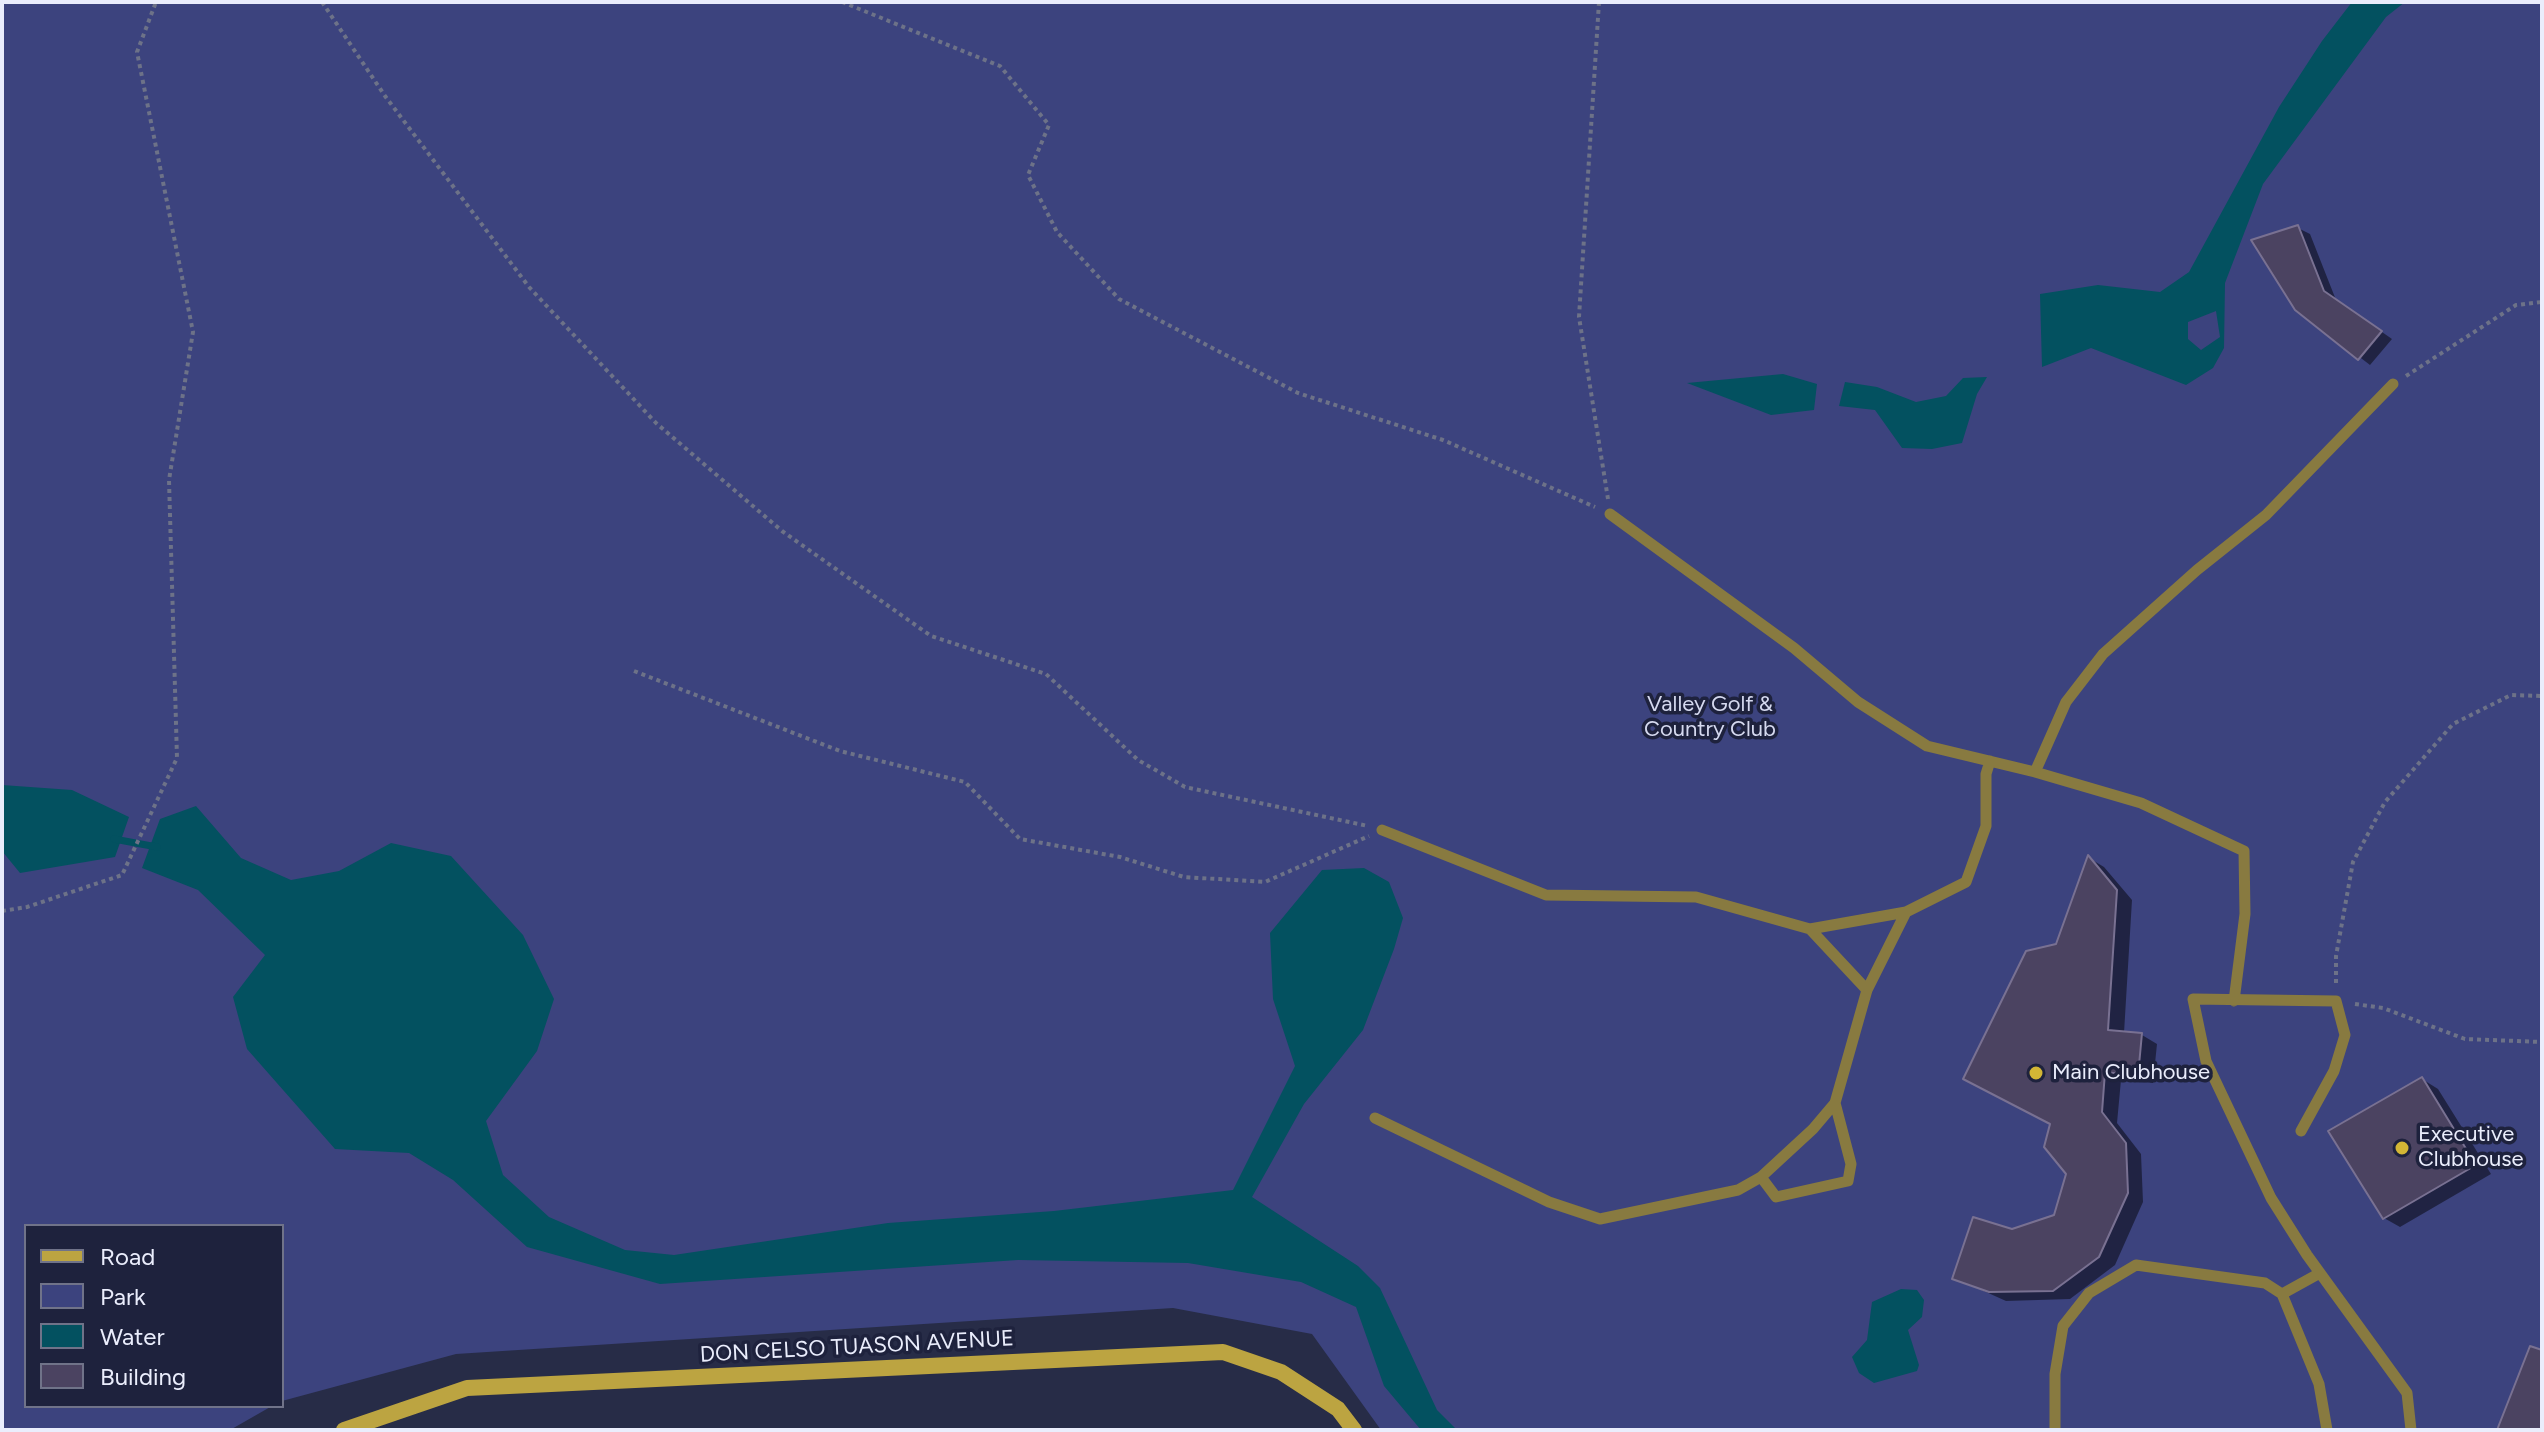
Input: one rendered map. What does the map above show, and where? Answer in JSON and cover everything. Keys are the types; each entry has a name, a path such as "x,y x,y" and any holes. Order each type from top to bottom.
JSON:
{"street":[{"name":"DON CELSO TUASON AVENUE","path":"344,1430 467,1388 1223,1352 1281,1372 1338,1409 1354,1430"}],"lane":[{"path":"2035,772 2066,702 2103,654 2197,570 2266,515 2393,384"},
{"path":"1610,514 1794,648 1858,702 1927,746 2035,772 2141,803 2244,851 2245,914 2234,1001"},
{"path":"1382,830 1546,895 1696,897 1810,929 1906,912 1966,882 1986,826 1986,774 1990,761"},
{"path":"1375,1118 1549,1202 1600,1219 1698,1201 1738,1190 1761,1177 1813,1129 1835,1103 1867,990 1906,912"},
{"path":"1810,929 1867,990"},
{"path":"2301,1131 2334,1071 2345,1035 2336,1001 2193,999 2206,1061 2271,1198 2320,1273 2407,1393 2411,1430"},
{"path":"1761,1177 1776,1197 1848,1181 1851,1164 1835,1103"},
{"path":"2055,1430 2055,1374 2063,1326 2089,1293 2136,1265 2265,1283 2282,1294 2319,1384 2327,1430"},
{"path":"2282,1294 2320,1273"}],"path":[{"path":"2,911 27,907 122,875 166,788 177,758 169,480 193,332 137,52 156,2"},
{"path":"322,2 385,96 529,287 656,423 782,531 931,636 1046,674 1138,760 1185,787 1382,830"},
{"path":"842,2 1000,66 1049,125 1028,175 1057,232 1119,299 1298,393 1443,440 1610,514"},
{"path":"1599,2 1579,317 1610,514"},
{"path":"2393,384 2516,305 2542,302"},
{"path":"634,671 840,751 965,782 1020,839 1120,857 1184,877 1265,882 1382,830"},
{"path":"2542,696 2511,695 2453,724 2385,802 2353,862 2336,956 2336,1001 2383,1008 2465,1039 2542,1042"}],"green space":[{"name":"Valley Golf & Country Club","path":"2,2 2542,2 2542,1430 1381,1430 1312,1334 1173,1308 456,1354 284,1400 284,1224 24,1224 24,1408 268,1408 230,1430 2,1430"}],"water":[{"path":"2352,2 2405,2 2386,17 2263,184 2225,283 2224,348 2213,368 2186,385 2091,348 2042,367 2040,294 2098,285 2160,292 2189,272 2279,107","holes":["2216,311 2220,337 2201,350 2188,339 2188,322"]},
{"path":"1783,374 1817,384 1814,410 1771,415 1687,383"},
{"path":"1987,377 1977,394 1962,443 1932,449 1902,448 1875,410 1839,406 1845,382 1877,387 1916,402 1946,396 1963,378"},
{"path":"2,785 72,790 129,817 115,857 20,873 2,851"},
{"path":"196,806 241,858 291,880 339,871 391,843 451,856 523,935 554,999 537,1051 486,1121 503,1175 549,1217 625,1250 674,1255 888,1223 1054,1211 1233,1190 1295,1066 1273,999 1270,933 1322,870 1364,868 1389,882 1403,918 1394,949 1363,1030 1304,1104 1252,1197 1358,1266 1380,1288 1437,1410 1457,1430 1421,1430 1384,1386 1356,1307 1301,1282 1188,1263 1018,1260 660,1284 527,1247 453,1180 409,1153 335,1149 247,1049 233,997 265,955 198,890 142,868 160,819"},
{"path":"1901,1289 1917,1290 1924,1300 1922,1317 1908,1330 1919,1365 1917,1371 1874,1383 1859,1373 1852,1357 1867,1340 1872,1302"}],"building":[{"path":"2298,225 2324,291 2382,331 2358,360 2295,310 2251,240"},
{"name":"Main Clubhouse","path":"2088,855 2117,890 2108,1030 2142,1033 2138,1076 2105,1072 2102,1112 2126,1143 2128,1193 2099,1257 2053,1291 1989,1292 1952,1279 1973,1217 2012,1229 2054,1215 2066,1174 2044,1147 2050,1124 1963,1079 2026,951 2056,944"},
{"name":"Executive Clubhouse","path":"2422,1077 2476,1165 2383,1219 2328,1131"},
{"path":"2530,1346 2542,1350 2542,1430 2497,1430"}],"waterway":[{"path":"114,839 157,847"}],"place":[{"name":"Main Clubhouse","path":"2036,1073"},
{"name":"Executive Clubhouse","path":"2402,1148"}]}
